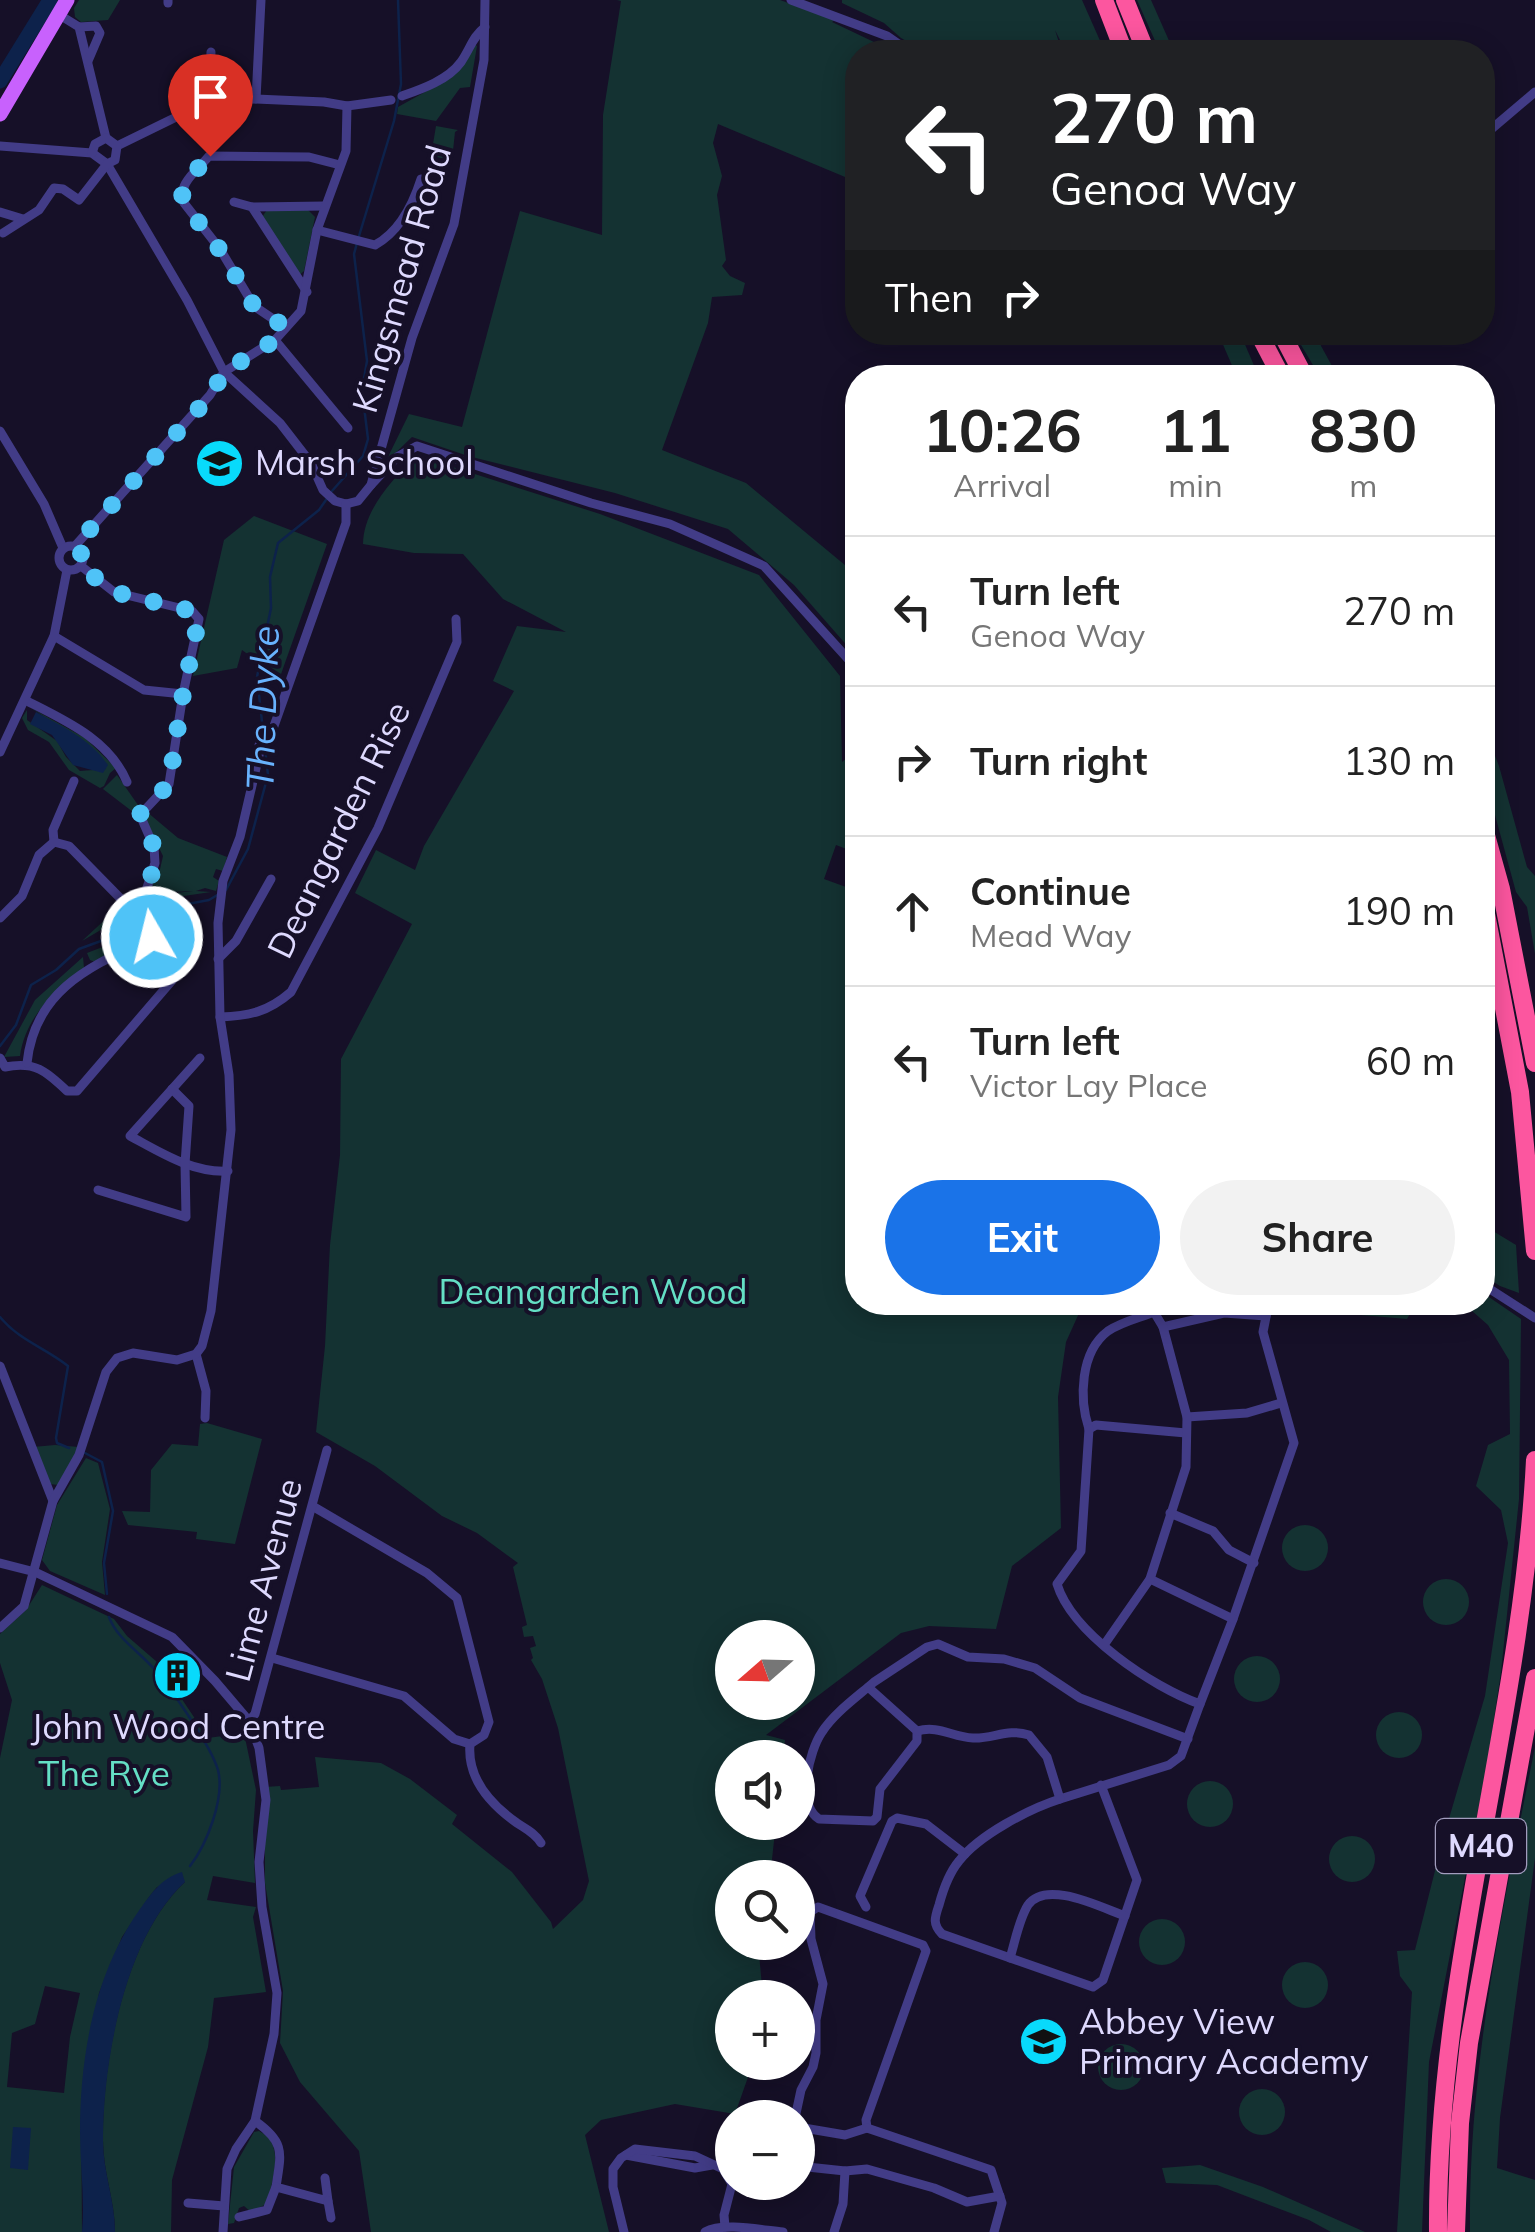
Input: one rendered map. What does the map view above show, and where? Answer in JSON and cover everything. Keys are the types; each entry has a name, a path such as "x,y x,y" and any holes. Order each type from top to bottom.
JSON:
{"highway":[{"path":"1104,0 1119,40"},
{"path":"1125,0 1141,40"},
{"path":"1495,865 1535,1063"},
{"path":"1495,961 1520,1092 1535,1251"},
{"name":"M40","path":"1438,2232 1441,2104 1450,2028 1525,1586 1535,1460"},
{"name":"M40","path":"1456,2232 1460,2123 1469,2043 1535,1678"}],"main road":[{"path":"0,114 63,7"}],"street":[{"path":"256,99 261,0"},
{"name":"Kingsmead Road","path":"371,485 412,338 454,224 484,60 485,0"},
{"path":"791,0 892,40"},
{"path":"63,7 79,27 106,138 117,146"},
{"path":"79,27 96,26 100,34 88,61"},
{"path":"402,96 432,84 459,65 476,34 486,27"},
{"path":"209,101 211,52"},
{"path":"1495,125 1535,92"},
{"path":"117,146 209,101 256,99 347,106 391,100"},
{"path":"63,548 75,546 210,396 224,372 275,340 302,311 317,230 346,150 347,106"},
{"path":"92,153 95,144 106,138"},
{"path":"0,146 92,153 107,164 187,300 224,372 280,423 335,501 358,501 397,457 417,446 591,503 670,524 764,566 845,656"},
{"path":"2,233 39,210 54,188 79,200 107,164 115,160 117,146"},
{"path":"285,327 254,306 220,250 184,203 182,186 210,156 309,158 340,165"},
{"path":"317,230 374,245 387,239 414,201 421,179"},
{"path":"234,202 252,207 324,206"},
{"path":"252,207 306,292"},
{"path":"0,212 24,220"},
{"path":"275,340 348,428"},
{"path":"0,431 44,504 63,548 58,558 66,570 54,636 0,752"},
{"path":"274,726 346,523 346,504"},
{"path":"75,546 83,556 80,566"},
{"path":"66,570 80,566"},
{"path":"1,1059 5,1067 27,1063 43,1069 67,1092 77,1091 175,977 152,937 144,902 155,864 154,847 140,814 169,784 199,618 192,611 114,592 80,566"},
{"name":"Deangarden Rise","path":"220,1017 260,1013 291,992 378,828 462,642 456,619"},
{"path":"54,636 144,690 183,694"},
{"path":"25,700 84,730 121,768 128,782"},
{"path":"0,1628 24,1606 53,1502 79,1455 106,1372 117,1358 133,1353 176,1360 196,1354 202,1346 211,1312 231,1130 229,1076 220,1017 222,884 240,836 259,746"},
{"path":"54,842 53,830 74,781"},
{"path":"54,842 69,846 120,899 144,902"},
{"path":"0,918 22,896 39,855 54,842"},
{"path":"218,959 236,941 271,879"},
{"path":"27,1063 29,1042 48,1002 90,967 152,937"},
{"path":"200,1058 130,1136 185,1164 228,1171"},
{"path":"98,1190 186,1218 190,1106 172,1089"},
{"path":"1495,1292 1535,1318"},
{"path":"1139,1315 1111,1328 1095,1343 1082,1407 1090,1429 1081,1551 1056,1584 1063,1604 1104,1645 1178,1696 1200,1704"},
{"path":"1104,1645 1150,1579 1186,1467 1187,1417 1157,1315"},
{"path":"1194,1315 1194,1319"},
{"path":"1163,1327 1214,1315"},
{"path":"1101,1785 1137,1880 1103,1980 1093,1988 942,1934 936,1928 943,1891 956,1864 1027,1810 1101,1785 1169,1765 1181,1756 1234,1619 1294,1444 1263,1332 1266,1316 1252,1315"},
{"path":"196,1354 206,1391 205,1418"},
{"path":"0,1366 53,1502"},
{"path":"1187,1417 1247,1412 1282,1403"},
{"path":"1090,1429 1096,1425 1186,1432"},
{"name":"Lime Avenue","path":"249,1721 255,1714 272,1658 327,1450"},
{"path":"314,1507 426,1573 458,1598 489,1722 484,1734 470,1744"},
{"path":"1170,1513 1213,1530 1229,1550 1254,1562"},
{"path":"0,1563 35,1572 172,1638 249,1721 259,1748 266,1800 260,1862 262,1906 277,1993 274,2034 255,2121 227,2168 223,2232"},
{"path":"1150,1579 1234,1619"},
{"path":"917,1731 916,1741 880,1789 877,1817 873,1821 820,1819 812,1814 806,1784 821,1733 868,1687 915,1654 938,1644 968,1657 1004,1659 1036,1668 1080,1698 1188,1739"},
{"path":"272,1658 404,1696 454,1739 470,1744"},
{"path":"868,1687 917,1731 937,1729 978,1738 1010,1731 1029,1735 1047,1757 1060,1798"},
{"path":"470,1744 472,1770 492,1804 536,1835 541,1843"},
{"path":"866,1907 860,1896 892,1822 898,1818 926,1824 965,1854"},
{"path":"1010,1958 1026,1908 1042,1895 1057,1893 1126,1916"},
{"path":"799,2100 816,2053 816,2020 824,1984 810,1939 810,1912 818,1907 923,1946 926,1952 866,2128"},
{"path":"240,2216 267,2210 276,2187 281,2150 274,2134 255,2121"},
{"path":"815,2130 845,2135 866,2128 991,2170 1002,2203 994,2232"},
{"path":"624,2232 613,2187 614,2169 635,2149 694,2156 722,2169 732,2184 729,2229"},
{"path":"815,2168 868,2169 967,2202 1000,2196"},
{"path":"834,2232 843,2204 846,2171"},
{"path":"325,2178 331,2218"},
{"path":"276,2187 328,2201"},
{"path":"188,2203 224,2206"},
{"path":"704,2232 710,2228 782,2232"}],"green space":[{"path":"79,0 120,0 108,20 81,22 75,17 74,8"},
{"path":"617,0 780,0 835,20 832,22 870,40 845,40 845,177 718,124 713,143 722,176 717,195 726,260 722,266 730,276 745,283 742,295 712,297 708,323 662,450 746,483 845,565 845,643 794,585 728,529 412,437 385,463 409,414 462,427 520,211 602,235 603,115 621,1"},
{"path":"1082,0 1100,40 1060,40 1055,30 1058,40 905,40 884,23 842,3"},
{"path":"1137,0 1151,0 1169,40 1155,40"},
{"path":"474,44 477,46 470,87 460,88 436,121 397,114 398,107 443,82"},
{"path":"436,126 458,130 452,160 431,156"},
{"path":"267,210 308,210 315,217 304,271 297,277 262,217"},
{"path":"1223,345 1245,345 1254,365 1232,365"},
{"path":"1301,345 1321,345 1331,365 1313,365"},
{"name":"Deangarden Wood","path":"415,455 600,514 759,575 840,676 845,848 836,845 824,879 845,887 845,1315 1078,1315 1066,1342 1058,1397 1061,1528 1012,1566 996,1629 929,1626 901,1633 815,1698 815,1620 715,1620 715,1720 786,1720 766,1735 785,1740 715,1740 715,1840 774,1840 772,1860 715,1860 715,1960 760,1960 761,1980 715,1980 715,2080 747,2080 740,2100 715,2100 715,2111 675,2104 601,2120 585,2135 609,2232 371,2232 359,2151 300,2082 280,2043 283,1991 265,1883 265,1787 319,1787 315,1757 381,1763 410,1779 457,1815 452,1824 512,1872 553,1929 583,1900 589,1881 558,1728 542,1679 531,1660 530,1648 536,1646 533,1636 524,1637 522,1627 527,1625 513,1567 518,1563 477,1533 442,1516 375,1466 316,1432 340,1155 341,1059 412,924 355,893 376,850 415,870 424,846 514,691 493,681 517,626 566,632 503,599 463,554 414,553 363,544 374,507"},
{"path":"254,516 327,544 280,677 242,650 237,668 193,676 224,540"},
{"path":"31,708 85,738 116,768 104,786 100,788 69,770 49,742 28,730 22,718 27,710 27,720 57,741 80,771 106,769"},
{"path":"1495,756 1527,867 1535,876 1535,954 1527,907 1516,892 1495,815"},
{"path":"117,775 138,805 133,812 103,789"},
{"path":"147,812 178,838 227,857 223,871 216,869 213,877 219,881 216,891 205,888 196,891 211,892 150,901 150,896 193,891 149,893 158,878 163,856 144,817"},
{"path":"124,902 127,907 138,906 139,911 82,941"},
{"path":"143,924 145,936 95,962 90,960 87,953 118,941"},
{"path":"83,957 84,968 52,995 35,1017 20,1056 4,1057 35,1000"},
{"path":"1495,1232 1516,1245 1519,1293 1495,1283"},
{"path":"1495,1301 1521,1319 1519,1499 1487,1765 1429,2062 1422,2232 1397,2232 1412,1992 1400,1976 1397,1951 1415,1950 1485,1696 1508,1543 1501,1510 1476,1486 1488,1445 1510,1434 1509,1360 1488,1325 1477,1315 1495,1315"},
{"path":"1361,1315 1409,1315 1407,1319"},
{"path":"200,1424 262,1439 235,1544 196,1539 197,1532 128,1525 122,1511 150,1512 151,1470 172,1444 198,1446"},
{"path":"33,1447 79,1447 58,1485 50,1484"},
{"path":"86,1458 98,1463 110,1509 102,1562 105,1595 50,1571 42,1560 57,1505"},
{"path":"1305,1525 1321,1532 1328,1548 1321,1564 1305,1571 1289,1564 1282,1548 1289,1532"},
{"path":"1446,1579 1462,1586 1469,1602 1462,1618 1446,1625 1430,1618 1423,1602 1430,1586"},
{"name":"The Rye","path":"42,1585 114,1619 157,1662 208,1738 244,1733 256,1790 255,1883 213,1876 207,1900 256,1907 253,1917 266,1992 214,1998 208,2047 172,2180 171,2232 115,2232 104,2153 104,2109 113,2038 132,1967 164,1906 185,1882 157,1887 149,1897 122,1937 99,1993 81,2100 82,2232 0,2232 0,1758 12,1700 0,1663 0,1634 26,1610","holes":["45,1986 80,1993 64,2093 7,2087 12,2033 35,2024"]},
{"path":"1257,1656 1273,1663 1280,1679 1273,1695 1257,1702 1241,1695 1234,1679 1241,1663"},
{"path":"1399,1712 1415,1719 1422,1735 1415,1751 1399,1758 1383,1751 1376,1735 1383,1719"},
{"path":"1535,1747 1535,1858 1500,2118 1497,2168 1535,2180 1535,2232 1470,2232 1481,2049"},
{"path":"1210,1781 1226,1788 1233,1804 1226,1820 1210,1827 1194,1820 1187,1804 1194,1788"},
{"path":"1352,1836 1368,1843 1375,1859 1368,1875 1352,1882 1336,1875 1329,1859 1336,1843"},
{"path":"1162,1919 1178,1926 1185,1942 1178,1958 1162,1965 1146,1958 1139,1942 1146,1926"},
{"path":"1305,1962 1321,1969 1328,1985 1321,2001 1305,2008 1289,2001 1282,1985 1289,1969"},
{"path":"1121,2044 1137,2051 1144,2067 1137,2083 1121,2090 1105,2083 1098,2067 1105,2051"},
{"path":"1262,2089 1278,2096 1285,2112 1278,2128 1262,2135 1246,2128 1239,2112 1246,2096"},
{"path":"259,2131 275,2153 268,2203 251,2212 244,2206 239,2208 234,2223 228,2224 234,2167 254,2132"},
{"path":"1200,2165 1263,2187 1365,2232 1331,2232 1217,2185 1166,2183 1162,2168"}],"water":[{"path":"36,712 93,748 108,765 103,773 73,765 52,735 30,724"},
{"path":"182,1872 185,1882 164,1906 133,1967 113,2038 103,2141 115,2232 82,2232 81,2104 92,2018 123,1936 157,1888"},
{"path":"13,2127 31,2128 28,2170 10,2168"}],"waterway":[{"path":"0,81 50,0"},
{"name":"The Dyke","path":"359,236 394,121 401,84 398,0"},
{"name":"The Dyke","path":"332,491 363,456 368,439 362,390 367,361 354,254 357,243"},
{"name":"The Dyke","path":"226,890 248,849 268,775 257,677 271,608 270,577 278,543 319,510 328,497"},
{"path":"150,911 209,900 219,894"},
{"path":"0,1046 16,1025 31,985 79,949 109,938 143,913"},
{"path":"0,1317 68,1366 56,1438 57,1443 69,1448"},
{"path":"85,1453 102,1462 113,1511 104,1563 107,1594"},
{"path":"109,1617 117,1632 171,1691 218,1770 219,1794 213,1820 190,1866"}],"place":[{"name":"Marsh School","path":"220,463"},
{"name":"John Wood Centre","path":"178,1675"},
{"name":"Abbey View Primary Academy","path":"1044,2042"}],"route":[{"path":"152,937 143,900 155,864 154,847 140,814 169,784 199,618 192,611 114,592 80,566 83,556 75,546 210,396 224,372 275,340 285,327 254,306 180,194 182,186 210,156"}]}
